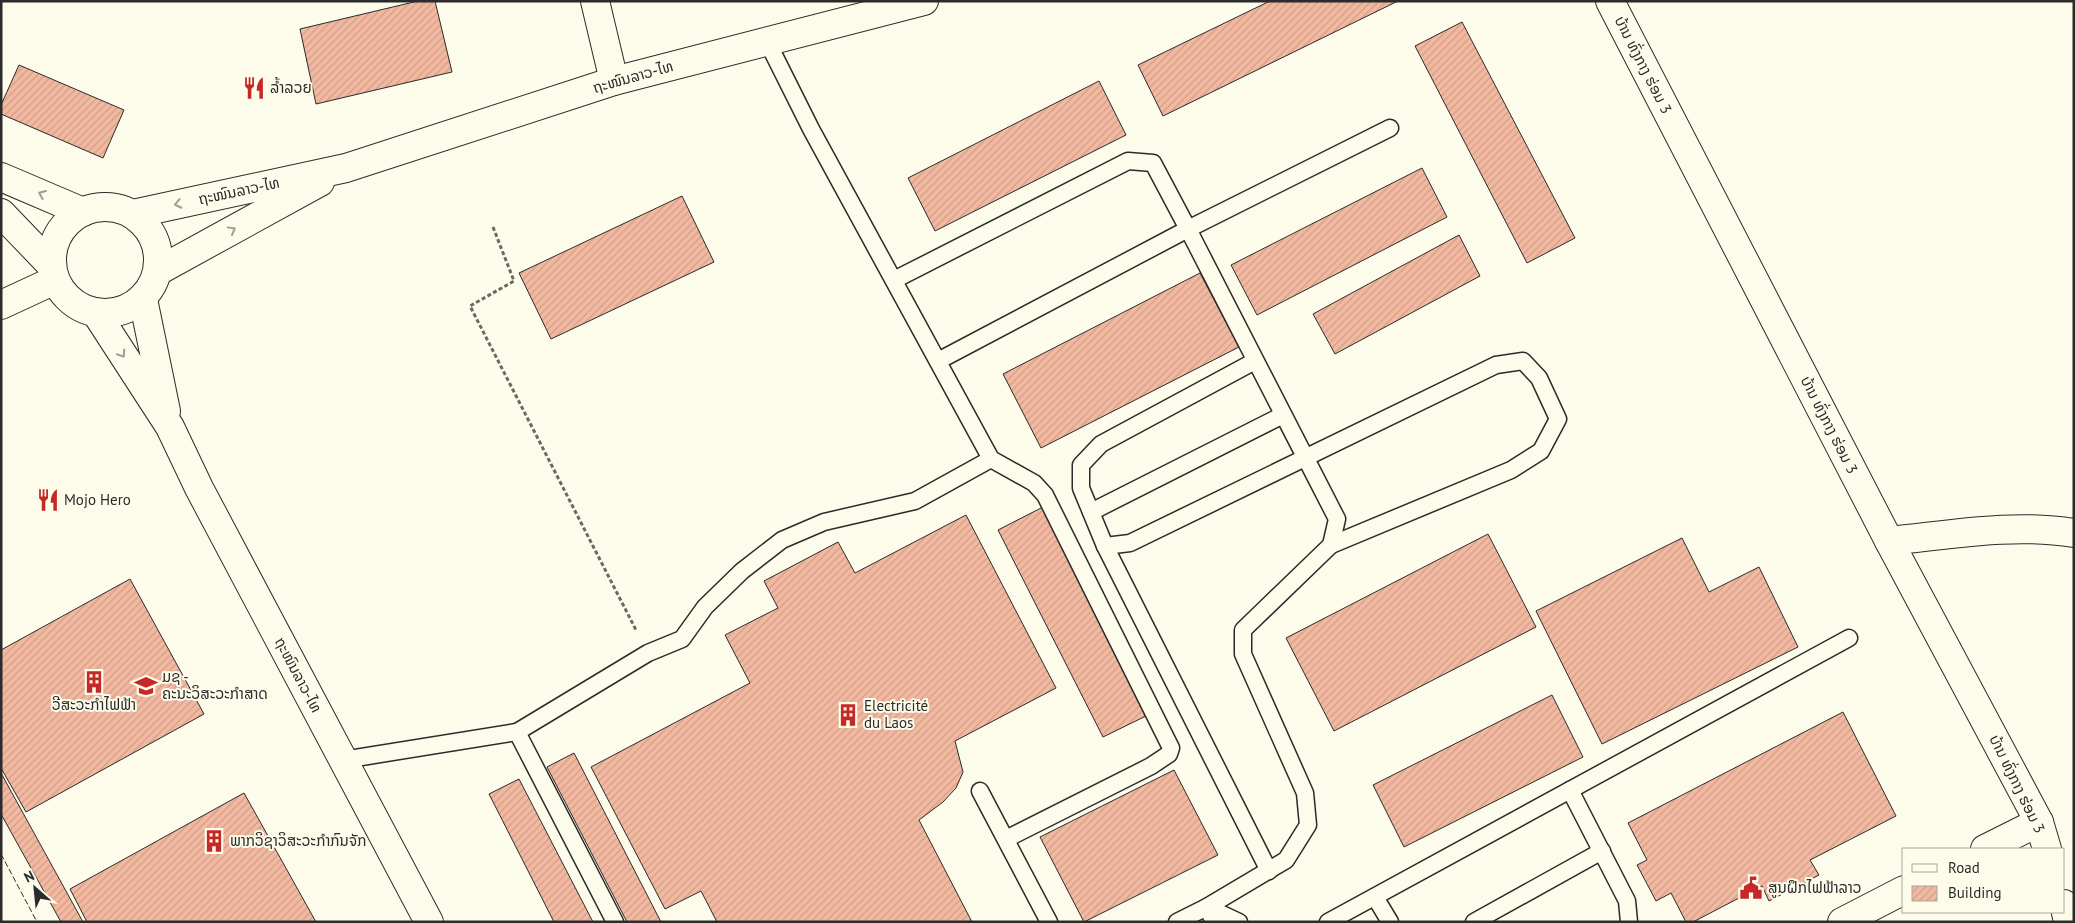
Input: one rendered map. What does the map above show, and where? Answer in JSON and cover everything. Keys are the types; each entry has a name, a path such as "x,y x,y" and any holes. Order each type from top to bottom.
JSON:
{"street":[{"path":"595,1 614,81"},
{"name":"ຖະໜົນລາວ-ໄທ","path":"132,214 346,168 614,81 924,1"},
{"name":"ບ້ານ ທົ່ງກາງ ຮ່ອມ 3","path":"1610,1 1889,541 2039,822 2047,848"},
{"name":"ຖະໜົນລາວ-ໄທ","path":"158,271 346,168"},
{"path":"1,177 84,212"},
{"path":"1,213 53,273 65,296 79,307 96,313 114,313 130,308 143,299 153,286 158,271 159,255 155,239 146,224 132,214 117,208 100,207 84,212 69,221 59,234 53,249 53,273"},
{"path":"1,305 53,273"},
{"name":"ຖະໜົນລາວ-ໄທ","path":"143,299 170,427"},
{"name":"ຖະໜົນລາວ-ໄທ","path":"96,313 170,427 429,922"},
{"path":"1889,541 2023,528 2074,533"},
{"path":"1987,848 2039,822"},
{"path":"1842,922 1902,891"},
{"path":"2065,908 2068,922"}],"lane":[{"path":"767,42 811,129 992,459 1034,483 1045,495 1171,748 1169,754 1151,766 1006,839"},
{"path":"938,361 1188,229 1390,128"},
{"path":"894,280 1128,161 1154,163 1337,519 1331,545"},
{"path":"1255,361 1101,444 1081,465 1081,488 1105,546 1269,870"},
{"path":"1105,546 1130,543 1496,365 1523,362 1538,378 1558,419 1541,451 1511,470 1331,545 1243,630 1243,654 1305,793 1308,825 1286,860 1178,922"},
{"path":"1091,512 1283,415"},
{"path":"343,760 517,732 648,653 682,639 705,607 717,595 742,571 782,540 824,522 915,502 992,459"},
{"path":"1328,922 1849,638"},
{"path":"517,732 615,922"},
{"path":"1570,790 1627,901 1629,922"},
{"path":"980,791 1049,922"},
{"path":"1474,922 1602,851"},
{"path":"1375,897 1390,922"},
{"path":"1207,906 1214,922"},
{"path":"1207,906 1239,922"}],"path":[{"path":"493,227 514,281 470,306 648,653"}],"building":[{"path":"418,1 435,1 452,72 316,104 300,29"},
{"path":"1270,1 1398,1 1163,116 1138,65"},
{"path":"1462,22 1575,238 1527,263 1415,46"},
{"path":"19,65 124,110 103,158 1,114 1,105"},
{"path":"1099,81 1126,135 935,231 908,178"},
{"path":"1422,168 1447,217 1257,315 1231,265"},
{"path":"682,196 714,262 551,339 519,273"},
{"path":"1459,235 1480,276 1335,354 1313,314"},
{"path":"1200,273 1239,347 1041,448 1003,374"},
{"path":"1043,507 1148,715 1103,737 998,530"},
{"name":"Electricité du Laos","path":"966,515 1056,688 955,741 963,772 956,788 943,802 919,820 972,922 717,922 701,891 665,909 591,767 750,683 725,635 778,608 764,581 838,542 855,573"},
{"path":"1488,534 1536,627 1334,731 1286,638"},
{"path":"1682,538 1709,592 1759,567 1798,647 1602,744 1536,611"},
{"name":"ວີສະວະກຳໄຟຟ້າ","path":"130,579 204,714 26,812 1,768 1,650"},
{"path":"1552,695 1583,757 1404,847 1373,785"},
{"path":"1843,712 1896,816 1810,860 1819,875 1769,901 1762,886 1693,922 1686,922 1671,893 1656,901 1637,865 1647,860 1628,823"},
{"path":"574,753 661,922 627,922 547,767"},
{"path":"1174,770 1218,855 1084,922 1040,837"},
{"path":"1,773 83,922 61,922 1,814"},
{"path":"519,779 593,922 554,922 489,794"},
{"name":"ພາກວິຊາວິສະວະກຳກົນຈັກ","path":"244,793 316,922 87,922 70,889"}],"fence":[{"path":"1,854 37,922"}],"place":[{"name":"ລ້ຳລວຍ","path":"254,88"},
{"name":"Mojo Hero","path":"48,500"},
{"name":"ວີສະວະກຳໄຟຟ້າ","path":"94,682"},
{"name":"ມຊ - ຄະນະວິສະວະກຳສາດ","path":"146,686"},
{"name":"Electricité du Laos","path":"848,715"},
{"name":"ພາກວິຊາວິສະວະກຳກົນຈັກ","path":"214,841"},
{"name":"ສູນຝຶກໄຟຟ້າລາວ","path":"1751,888"}]}
